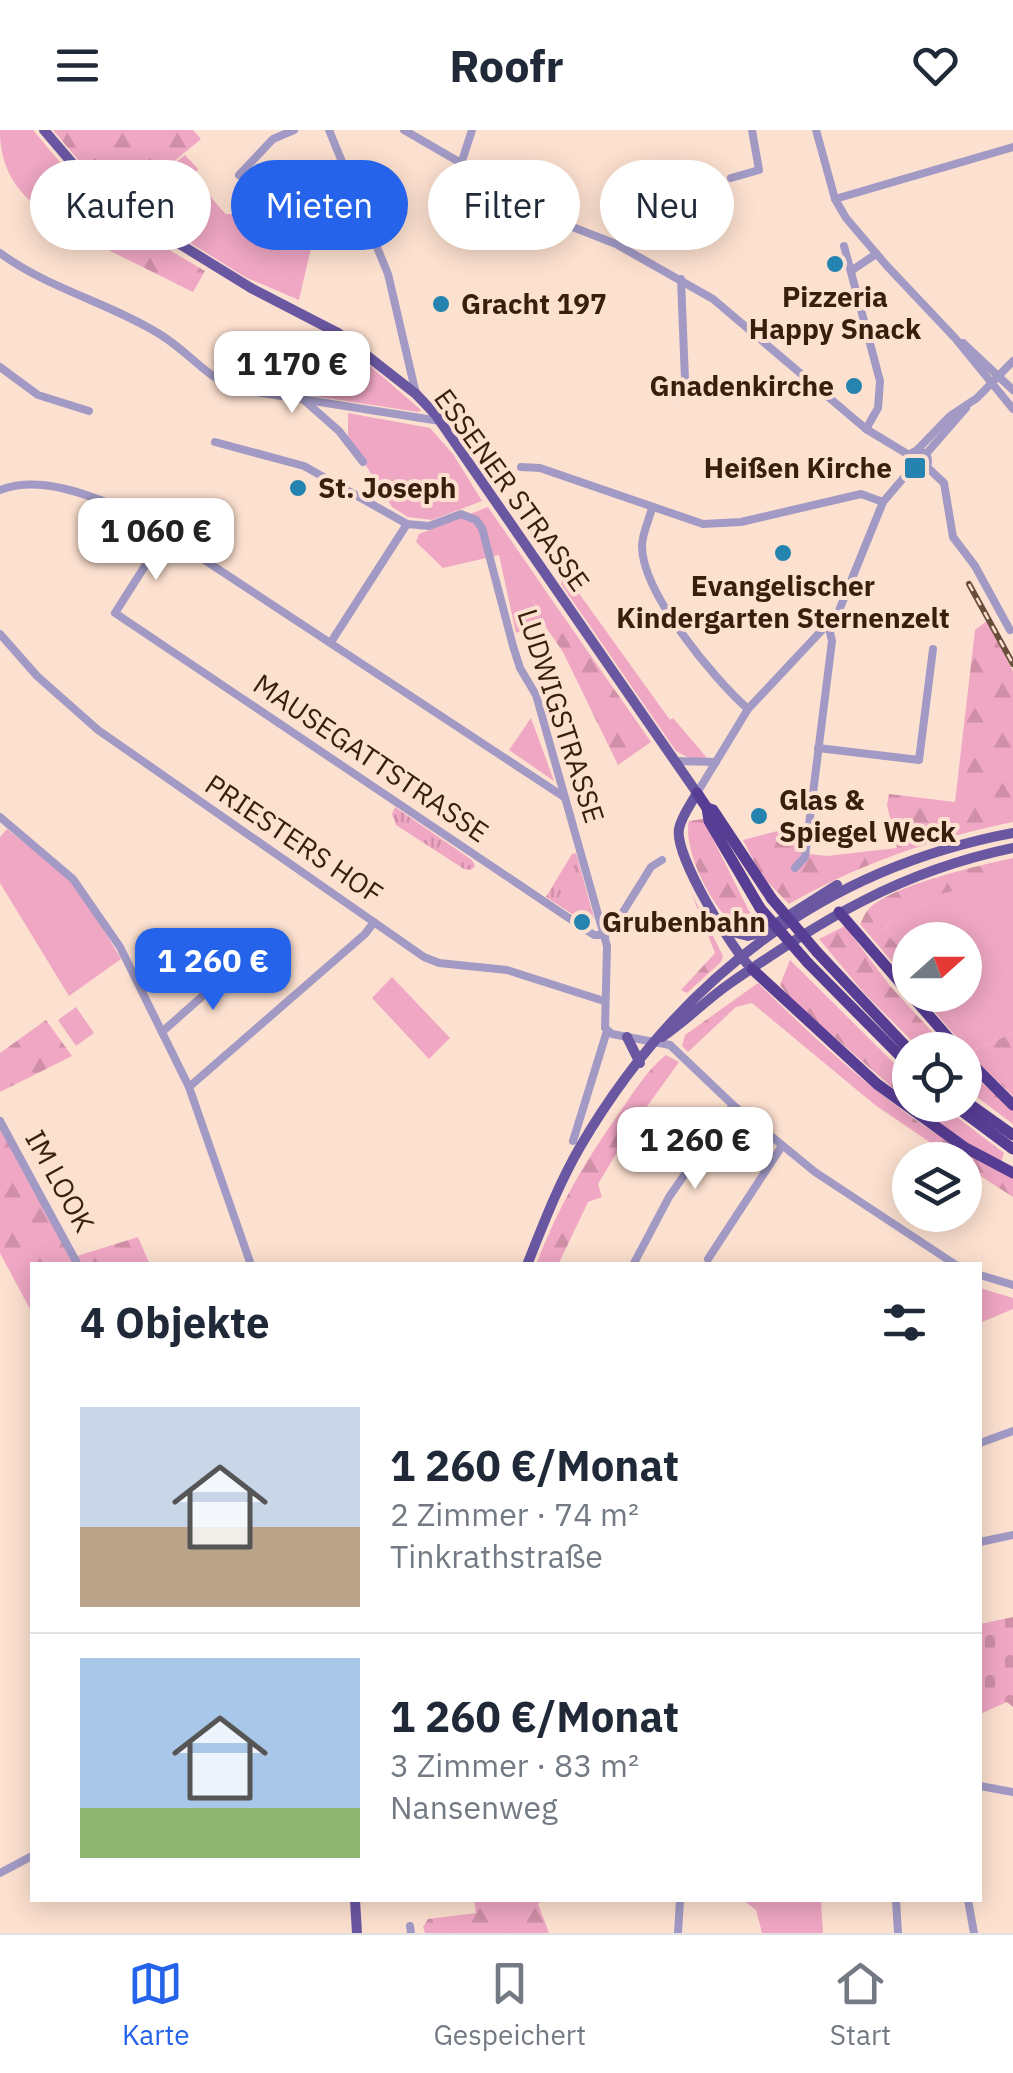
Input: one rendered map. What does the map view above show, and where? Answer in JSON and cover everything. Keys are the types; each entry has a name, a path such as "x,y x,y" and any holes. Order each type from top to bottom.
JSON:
{"highway":[{"path":"697,793 713,810 772,900 892,1032"},
{"path":"708,808 709,821 760,908 892,1048"},
{"path":"839,912 892,974"},
{"path":"752,969 878,1084 964,1146 1013,1173"},
{"path":"925,1012 943,1032"},
{"path":"982,1074 1013,1105"},
{"path":"982,1112 1013,1135"},
{"path":"977,1122 1013,1149"}],"main road":[{"name":"ESSENER STRASSE","path":"44,130 90,184 113,203 251,288 338,333 416,394 441,421 697,793"},
{"path":"697,793 680,825 680,848 740,957 752,969"},
{"path":"724,930 748,936 761,932 823,891 951,847 1013,833"},
{"path":"657,1040 752,969 839,912 914,876 1013,848"},
{"path":"528,1262 580,1147 665,1026 740,957 857,881"},
{"path":"821,902 839,912"},
{"path":"626,1037 640,1063"},
{"path":"355,1902 357,1933"}],"street":[{"path":"252,160 272,138 294,130"},
{"path":"329,130 388,274 416,394"},
{"path":"404,130 454,160"},
{"path":"462,160 472,130"},
{"path":"734,177 759,170 752,130"},
{"path":"816,130 835,198 846,218 955,338 1013,409"},
{"path":"835,198 1013,148"},
{"path":"580,230 616,244 713,299 866,430 917,453 944,484 953,536 975,566 1010,630"},
{"path":"844,246 880,381 878,408 866,430"},
{"path":"0,253 45,280 162,335 214,380 237,388 441,421"},
{"path":"851,270 876,254"},
{"path":"676,396 685,380 681,279"},
{"path":"955,338 972,349 1013,390"},
{"path":"927,467 919,471 908,465 1013,362"},
{"path":"0,367 38,395 89,412"},
{"path":"301,398 339,431 363,462"},
{"path":"215,442 304,466 408,524 332,642"},
{"path":"521,466 540,468 697,523 732,524 861,494 883,502"},
{"path":"697,793 748,709 843,606 883,502 911,469"},
{"path":"0,490 16,484 36,484 78,493 134,513 564,798"},
{"path":"652,508 642,546 656,588 682,634 748,709"},
{"name":"LUDWIGSTRASSE","path":"408,524 428,526 461,514 469,515 482,528 512,646 536,695 605,936 604,1022 608,1031"},
{"name":"MAUSEGATTSTRASSE","path":"166,534 115,613 594,935 605,936"},
{"path":"795,868 805,857 832,641 828,624"},
{"name":"PRIESTERS HOF","path":"0,634 37,676 98,730 424,957 439,963 507,970 604,1001"},
{"path":"818,748 919,760 933,649"},
{"path":"675,760 716,762"},
{"path":"0,818 80,887 120,947 189,1087 250,1262"},
{"path":"605,936 651,866 662,860"},
{"path":"189,1087 366,934 374,922"},
{"path":"162,1032 241,962"},
{"path":"573,1141 608,1031 657,1040 675,1048 732,1105 840,1190 951,1262"},
{"path":"634,1262 669,1197 732,1105"},
{"name":"IM LOOK","path":"0,1121 76,1262"},
{"path":"708,1258 782,1146"},
{"path":"982,1276 1013,1286"},
{"path":"982,1442 1013,1431"},
{"path":"982,1542 1013,1535"},
{"path":"982,1786 1013,1792"},
{"path":"0,1872 30,1857"},
{"path":"678,1933 680,1902"},
{"path":"896,1902 898,1933"},
{"path":"968,1902 974,1933"}],"green space":[{"path":"0,130 33,130 58,160 30,160 30,201 7,170"},
{"path":"53,130 193,130 201,139 176,160 78,160"},
{"path":"211,196 226,214 231,214 231,250 311,250 299,300 245,277 202,250 211,250"},
{"path":"108,250 169,250 205,271 193,292"},
{"path":"325,335 347,346 421,410 307,395"},
{"path":"348,413 430,428 453,454 482,501 432,520 408,517 392,507 348,437"},
{"path":"488,507 552,600 532,599 543,623 516,633 499,555 443,568 416,542 419,534"},
{"path":"565,574 670,720 673,718 707,758 691,759 676,751 561,584"},
{"path":"532,598 552,600 651,742 618,765 563,652"},
{"path":"987,621 1013,671 1013,822 898,854 789,904 761,875 743,840 804,824 801,853 827,856 897,848 887,805 889,794 955,802 975,630"},
{"path":"531,718 554,781 509,750"},
{"path":"395,807 472,860 475,866 464,869 396,825 392,814"},
{"path":"703,819 749,911 761,925 746,927 745,931 734,924 704,883 688,834 689,821"},
{"path":"7,829 66,876 86,900 121,959 69,996 0,883 0,837"},
{"path":"576,853 594,918 586,923 546,897"},
{"path":"1013,858 1013,880 943,893 912,905 884,930 892,939 892,962 860,924 868,910 895,893"},
{"path":"1013,880 1013,1033 982,1046 982,1032 959,1032 947,1012 982,1012 982,922 892,922 892,939 884,930 902,908 936,894"},
{"path":"691,892 723,956 687,993 681,990 715,953"},
{"path":"845,926 892,988 892,1012 914,1012 932,1032 903,1032 819,939"},
{"path":"790,960 892,1061 892,1087 791,999 780,985"},
{"path":"392,977 450,1038 429,1059 372,998"},
{"path":"758,983 816,1039 892,1102 892,1117 752,1003 736,1007 688,1052 682,1046 685,1035"},
{"path":"76,1007 94,1033 76,1046 58,1020"},
{"path":"935,1012 947,1012 959,1032 952,1032"},
{"path":"46,1020 72,1056 0,1092 0,1053"},
{"path":"1013,1033 1013,1096 982,1066 982,1046"},
{"path":"666,1055 679,1062 598,1184 602,1197 588,1202 559,1262 537,1262 553,1223 585,1165 653,1067"},
{"path":"982,1083 1013,1110 1013,1124 982,1101"},
{"path":"900,1122 919,1122 949,1142 929,1142"},
{"path":"936,1122 963,1122 1004,1153 1001,1162 982,1152 982,1142 965,1142"},
{"path":"0,1125 77,1256 138,1237 149,1262 30,1262 30,1309 0,1253"},
{"path":"982,1162 1013,1178 1013,1197 982,1177"},
{"path":"982,1289 1013,1298 1013,1309 982,1322"},
{"path":"1013,1617 1013,1707 1007,1702 982,1713 982,1624"},
{"path":"474,1902 540,1902 549,1933 425,1933 423,1927 428,1919 476,1913"},
{"path":"746,1902 821,1902 823,1933 762,1933 756,1910"}],"railway":[{"path":"969,584 1013,664"}],"place":[{"name":"Pizzeria Happy Snack","path":"835,264"},
{"name":"Gracht 197","path":"441,304"},
{"name":"Gnadenkirche","path":"854,386"},
{"name":"Heißen Kirche","path":"915,468"},
{"name":"St. Joseph","path":"298,488"},
{"name":"Evangelischer Kindergarten Sternenzelt","path":"783,553"},
{"name":"Glas & Spiegel Weck","path":"759,816"},
{"name":"Grubenbahn","path":"582,922"}]}
